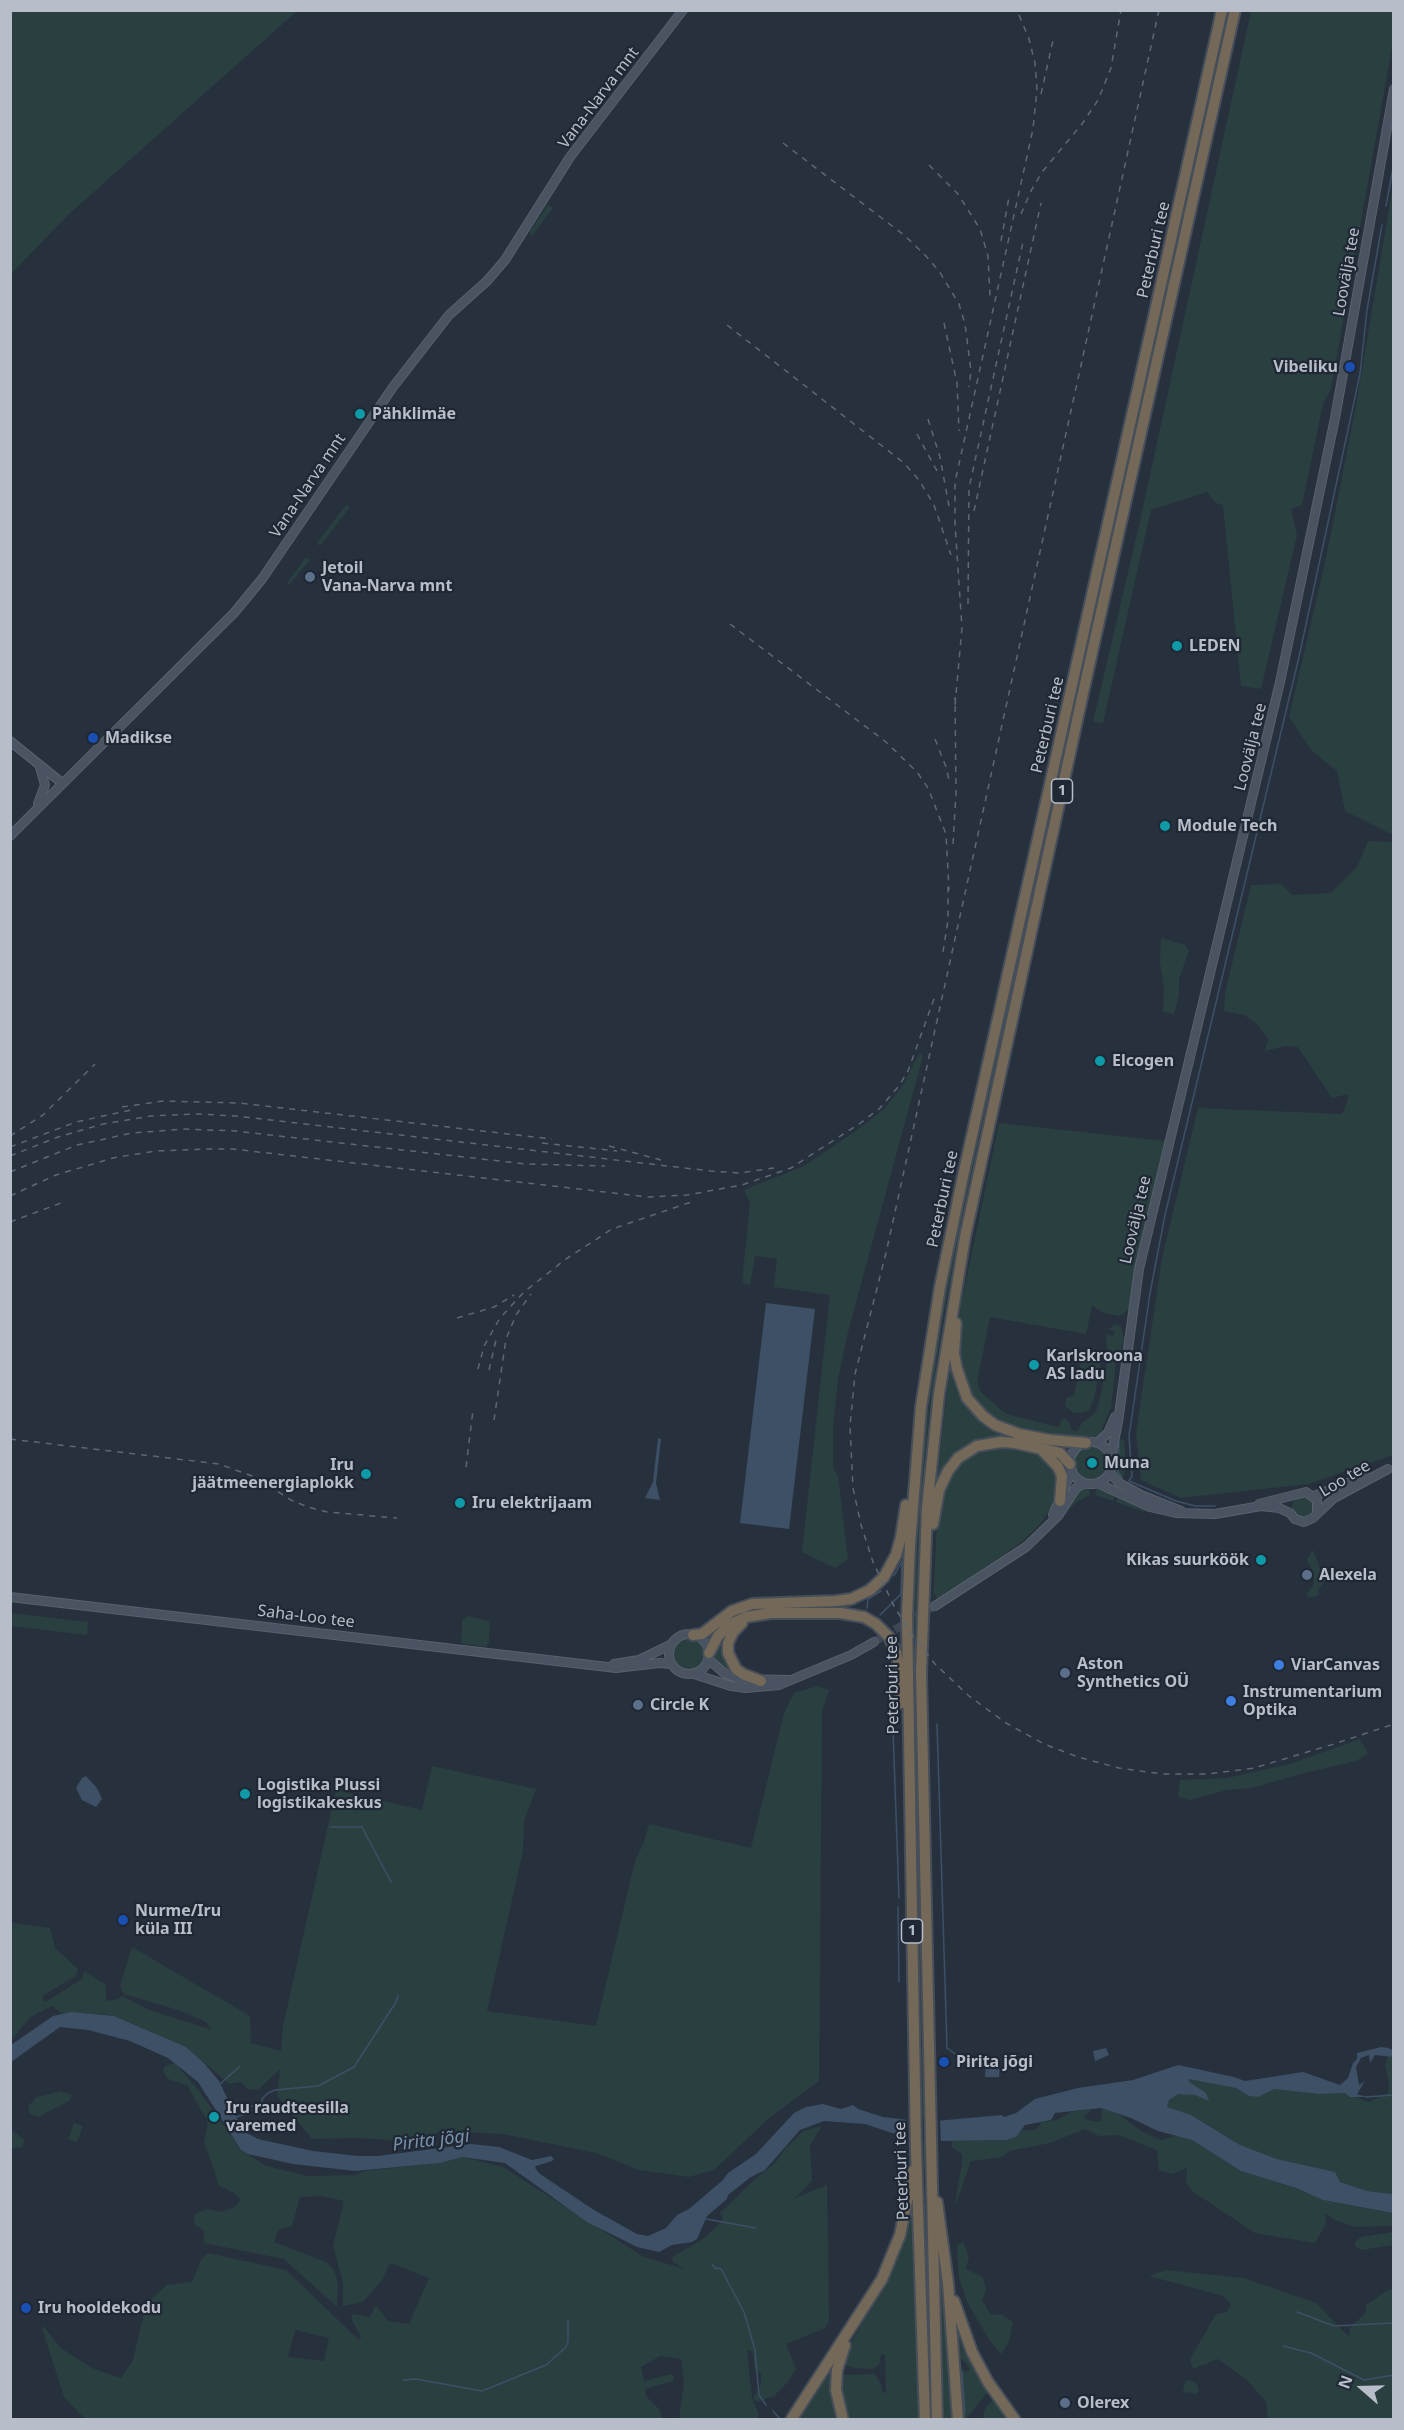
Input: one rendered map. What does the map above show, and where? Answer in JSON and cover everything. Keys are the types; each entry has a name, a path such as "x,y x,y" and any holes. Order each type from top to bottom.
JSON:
{"highway":[{"name":"Peterburi tee","path":"925,2420 915,2109 907,1617 917,1450 930,1342 963,1176 1222,10"},
{"name":"Peterburi tee","path":"937,2420 921,1673 927,1508 939,1394 965,1237 1080,705 1235,10"},
{"path":"965,1237 967,1259 954,1345 957,1369 967,1398 983,1416 1008,1430 1050,1440 1092,1443"},
{"path":"924,1577 931,1561 933,1516 939,1490 948,1471 958,1458 977,1446 1001,1442 1060,1453 1071,1467"},
{"path":"1040,1449 1058,1467 1062,1476 1060,1501"},
{"path":"693,1635 704,1633 732,1611 752,1604 836,1602 851,1599 876,1585 884,1577 896,1555 904,1520 909,1465 917,1450"},
{"path":"708,1656 718,1636 729,1625 755,1615 850,1613 864,1617 876,1624 889,1637 896,1652 900,1671 901,1713 909,1754"},
{"path":"755,1615 739,1624 733,1632 728,1643 728,1653 736,1669 761,1681"},
{"path":"790,2420 882,2279 900,2235 916,2150"},
{"path":"933,2178 948,2283 958,2420"},
{"path":"948,2283 972,2352 987,2382 1015,2420"},
{"path":"843,2420 836,2390 837,2370 852,2328"}],"street":[{"name":"Vana-Narva mnt","path":"10,836 206,641 262,579 393,387 449,315 487,281 505,260 570,157 683,10"},
{"name":"Loovälja tee","path":"1111,1457 1148,1222 1280,682 1321,491 1394,89"},
{"path":"10,741 62,783"},
{"path":"34,811 45,784 38,763"},
{"name":"Loovälja tee","path":"1092,1443 1108,1433 1119,1407"},
{"path":"1048,1525 1060,1501 1073,1453 1092,1443 1108,1451 1111,1457 1110,1473 1097,1483 1085,1483 1079,1480 1071,1467"},
{"name":"Loo tee","path":"1314,1496 1391,1468"},
{"name":"Loo tee","path":"1097,1483 1150,1507 1176,1513 1215,1514 1261,1506 1279,1508 1304,1522 1311,1520 1334,1498 1391,1468"},
{"name":"Loo tee","path":"1110,1473 1119,1483 1142,1495 1188,1513"},
{"path":"935,1606 1010,1558 1058,1516 1076,1488 1085,1483"},
{"name":"Loo tee","path":"1245,1508 1306,1492 1314,1496 1318,1504 1317,1513"},
{"name":"Loo tee","path":"1290,1513 1290,1502 1297,1493"},
{"name":"Saha-Loo tee","path":"10,1597 616,1668 659,1663 672,1664"},
{"path":"792,1680 761,1681 730,1676 719,1670 708,1656 704,1641 693,1635 682,1636 672,1644 669,1654 672,1664 680,1672 746,1688 779,1685 792,1680 851,1655 874,1642"},
{"name":"Saha-Loo tee","path":"597,1665 639,1660 672,1644"},
{"path":"694,1674 703,1668 708,1656"}],"green space":[{"path":"10,11 297,11 68,215 11,274"},
{"path":"1227,11 1230,11 965,1204 944,1313 929,1413 919,1538 917,1733 922,2040 920,2039 913,1737 914,1612 921,1469 939,1324 953,1245"},
{"path":"1251,11 1393,11 1393,42 1331,389 1323,404 1302,505 1291,509 1297,535 1261,689 1241,686 1223,505 1216,503 1207,492 1151,510 1103,723 1093,722 1140,521"},
{"path":"1393,185 1394,835 1345,811 1337,771 1312,751 1289,717 1326,558 1355,411"},
{"path":"548,205 553,208 531,237 530,231"},
{"path":"346,505 350,507 320,546 317,543"},
{"path":"306,557 310,560 288,586 287,583"},
{"path":"1368,841 1394,842 1393,1455 1308,1484 1181,1498 1141,1480 1136,1433 1162,1258 1198,1108 1342,1114 1348,1100 1348,1094 1332,1098 1298,1047 1285,1046 1265,1051 1268,1039 1257,1024 1244,1015 1224,1011 1225,993 1251,885 1281,884 1292,895 1331,893 1357,867"},
{"path":"1161,938 1185,945 1189,951 1179,979 1179,994 1174,1014 1163,1012"},
{"path":"920,1052 923,1056 848,1332 838,1379 833,1427 833,1468 838,1476 848,1559 835,1568 802,1552 830,1295 774,1287 777,1259 755,1256 750,1285 742,1283 750,1203 744,1190 804,1166 857,1130 885,1108 903,1085"},
{"path":"999,1123 1165,1141 1137,1260 1129,1308 1124,1314 1119,1316 1104,1313 1092,1306 1086,1334 990,1317 977,1382 981,1392 1002,1411 1010,1415 1059,1427 1061,1420 1065,1419 1070,1423 1071,1430 1077,1431 1098,1407 1108,1358 1106,1334 1113,1336 1115,1332 1108,1329 1116,1324 1121,1326 1124,1338 1116,1361 1111,1408 1102,1429 1105,1433 1093,1439 1075,1440 1037,1435 998,1423 973,1402 962,1379 957,1338 960,1309"},
{"path":"1087,1351 1101,1351 1103,1354 1094,1399 1088,1411 1074,1413 1065,1406 1066,1398 1074,1395 1081,1362 1085,1362"},
{"path":"951,1357 977,1416 1053,1444 1052,1447 977,1442 936,1488"},
{"path":"1117,1437 1124,1440 1126,1467 1122,1482 1115,1474 1114,1468"},
{"path":"995,1445 1034,1450 1052,1463 1059,1478 1054,1504 1041,1523 1022,1542 937,1600 935,1594 933,1600 938,1505 954,1468 974,1451"},
{"path":"1091,1446 1103,1451 1108,1463 1103,1475 1091,1480 1079,1475 1074,1463 1079,1451"},
{"path":"1083,1487 1089,1489 1090,1495 1075,1503 1058,1522 1078,1491"},
{"path":"1097,1488 1115,1495 1113,1501 1095,1495"},
{"path":"1118,1496 1145,1510 1144,1512 1116,1502"},
{"path":"1303,1496 1311,1499 1314,1507 1311,1515 1303,1518 1295,1515 1292,1507 1295,1499"},
{"path":"1313,1550 1325,1581 1318,1590 1319,1595 1310,1598 1306,1595 1314,1582 1307,1560"},
{"path":"11,1613 88,1622 87,1635 11,1626"},
{"path":"467,1616 490,1621 489,1642 486,1647 461,1643 462,1621"},
{"path":"728,1632 726,1660 736,1675 725,1670 713,1657 717,1646"},
{"path":"689,1638 701,1643 706,1655 701,1667 689,1672 677,1667 672,1655 677,1643"},
{"path":"818,1686 829,1690 822,1712 819,2081 769,2118 714,2170 689,2177 639,2170 596,2153 503,2134 440,2131 423,2142 357,2138 312,2139 277,2096 280,2069 258,2090 248,2089 240,2082 229,2084 186,2047 114,2016 61,2013 52,2006 30,2017 11,2041 10,1924 13,1923 50,1928 55,1948 78,1969 76,1976 43,1995 45,2002 82,1979 84,1971 106,1985 106,2001 119,1999 122,1996 149,2010 212,2030 206,2022 178,2010 124,1994 120,1986 132,1947 250,2016 251,2043 281,2051 283,2026 336,1790 422,1810 432,1766 536,1789 524,1821 523,1851 487,2011 596,2026 635,1861 649,1824 751,1848 784,1713 794,1693"},
{"path":"1360,1739 1368,1754 1356,1761 1251,1788 1227,1790 1190,1800 1178,1797 1180,1780 1227,1778 1290,1764"},
{"path":"923,2047 926,2166 922,2171 920,2048"},
{"path":"1388,2055 1394,2057 1393,2194 1367,2191 1340,2182 1334,2172 1277,2159 1240,2145 1191,2115 1167,2108 1173,2073 1236,2088 1249,2096 1258,2097 1274,2089 1319,2094 1345,2093 1369,2102 1388,2093 1389,2084 1385,2065"},
{"path":"175,2063 200,2092 241,2150 266,2166 308,2176 355,2175 365,2171 440,2163 464,2157 503,2167 644,2257 685,2269 673,2262 672,2257 703,2239 723,2220 720,2213 776,2162 803,2131 822,2126 810,2146 812,2181 795,2198 827,2185 829,2322 825,2328 786,2344 796,2369 774,2396 757,2402 753,2398 761,2384 761,2374 754,2368 753,2354 750,2350 747,2351 752,2398 758,2412 758,2419 679,2419 684,2383 681,2359 660,2356 641,2367 644,2381 671,2374 674,2377 674,2380 670,2382 645,2389 646,2396 658,2408 663,2419 85,2419 64,2397 43,2326 62,2349 94,2369 121,2378 133,2360 146,2304 167,2285 192,2282 202,2258 208,2253 286,2270 359,2340 361,2337 352,2320 352,2314 370,2317 376,2305 388,2321 409,2324 429,2278 390,2263 382,2280 363,2302 343,2306 343,2283 333,2246 344,2201 322,2196 300,2197 292,2226 279,2229 274,2242 326,2262 334,2270 338,2283 337,2307 284,2259 204,2243 204,2230 195,2225 195,2214 207,2209 221,2212 235,2207 241,2199 218,2185 204,2143 208,2122 187,2085 168,2079 163,2071 165,2066","holes":["295,2330 329,2338 324,2361 288,2357"]},
{"path":"61,2091 72,2095 69,2101 38,2117 30,2114 28,2106 37,2097"},
{"path":"1101,2108 1117,2113 1141,2131 1161,2140 1179,2135 1192,2140 1241,2171 1296,2188 1323,2200 1393,2213 1393,2226 1356,2227 1337,2221 1325,2213 1326,2224 1315,2243 1255,2233 1192,2191 1186,2182 1187,2168 1173,2174 1159,2170 1157,2150 1118,2135 1099,2136 1085,2129 1050,2143 1010,2151 1002,2157 971,2161 954,2209 962,2154 952,2147 952,2141 1007,2140 1016,2137 1022,2130 1036,2130 1042,2122 1057,2120 1071,2112 1090,2109 1083,2117 1099,2122 1102,2117"},
{"path":"74,2123 83,2126 77,2142 68,2139"},
{"path":"11,2130 25,2140 22,2147 11,2149"},
{"path":"925,2202 927,2204 933,2420 928,2419 922,2206"},
{"path":"911,2208 914,2213 920,2419 849,2419 841,2397 840,2378 843,2375 875,2374 881,2384 882,2393 886,2392 885,2355 881,2354 879,2365 873,2369 854,2368 844,2364 849,2347 894,2264"},
{"path":"1393,2232 1393,2245 1361,2250 1355,2246 1355,2242 1361,2237"},
{"path":"939,2241 955,2419 941,2419 936,2248"},
{"path":"963,2242 969,2256 966,2269 983,2277 986,2291 982,2300 990,2314 1002,2315 1013,2322 1009,2342 1001,2354 990,2341 968,2304 959,2279 957,2245"},
{"path":"1165,2270 1244,2278 1316,2303 1349,2337 1350,2328 1366,2312 1366,2305 1393,2289 1393,2419 1268,2419 1266,2402 1247,2380 1218,2359 1193,2369 1190,2359 1216,2314 1227,2312 1231,2304 1223,2296 1149,2276"},
{"path":"953,2307 989,2390 966,2419 961,2419 957,2366 961,2366 965,2372 970,2370 957,2356"},
{"path":"837,2355 840,2419 795,2420"},
{"path":"1191,2380 1197,2384 1199,2391 1196,2394 1183,2393 1186,2381"},
{"path":"994,2398 1010,2419 983,2419 985,2408"}],"water":[{"path":"766,1303 815,1309 789,1529 740,1523"},
{"path":"658,1438 661,1439 656,1483 660,1500 645,1498 653,1482"},
{"path":"86,1776 97,1788 102,1799 96,1807 82,1800 76,1788"},
{"path":"71,2012 114,2016 186,2047 219,2081 241,2127 258,2139 313,2151 358,2156 378,2156 471,2144 499,2147 532,2160 551,2156 554,2159 552,2161 536,2166 540,2174 594,2210 637,2234 648,2236 666,2228 677,2215 689,2209 728,2173 756,2154 794,2113 806,2107 823,2104 841,2109 853,2105 858,2109 883,2117 925,2122 1002,2115 1004,2117 1016,2113 1035,2099 1078,2088 1133,2080 1178,2065 1245,2081 1303,2072 1340,2085 1348,2078 1353,2063 1357,2059 1357,2053 1381,2047 1388,2048 1393,2050 1393,2057 1375,2055 1370,2063 1369,2055 1361,2058 1356,2067 1359,2085 1365,2081 1357,2094 1366,2097 1350,2097 1345,2093 1319,2094 1274,2089 1258,2097 1249,2096 1236,2088 1189,2079 1189,2082 1206,2093 1209,2101 1195,2095 1178,2094 1169,2100 1167,2107 1191,2115 1240,2145 1277,2159 1335,2172 1340,2182 1367,2191 1393,2194 1393,2213 1323,2200 1296,2188 1241,2171 1192,2140 1158,2131 1131,2118 1101,2108 1055,2113 1051,2120 1025,2125 1016,2137 1007,2140 941,2141 892,2133 865,2124 824,2121 800,2130 765,2170 751,2177 728,2195 727,2199 707,2216 697,2239 672,2245 659,2252 637,2247 587,2222 505,2163 463,2157 440,2163 355,2171 293,2164 248,2154 241,2150 198,2082 168,2058 130,2041 88,2030 60,2027 11,2062 11,2045 53,2016"},
{"path":"1106,2048 1109,2055 1095,2061 1093,2051"},
{"path":"986,2062 1000,2062 999,2077 985,2077"}],"pier":[{"path":"906,2117 940,2119 941,2144 906,2138"}],"waterway":[{"path":"1386,206 1394,163"},
{"path":"1215,1506 1195,1506 1176,1501 1129,1481 1132,1476 1129,1436 1150,1293 1165,1215 1299,657 1360,374 1367,310 1382,225"},
{"path":"1119,1443 1118,1472 1122,1478"},
{"path":"880,1615 901,1594 902,1561 894,1576"},
{"path":"867,1608 868,1599 881,1591"},
{"path":"891,1673 899,1898"},
{"path":"937,1724 947,2048 955,2054 985,2063"},
{"path":"330,1827 362,1827 391,1882"},
{"path":"898,1907 899,1982"},
{"path":"236,2117 249,2113 249,2107 262,2104 262,2099 275,2090 318,2086 354,2067 398,1996"},
{"path":"219,2085 240,2066"},
{"path":"1365,2097 1394,2095"},
{"path":"706,2219 756,2228"},
{"path":"712,2264 715,2268 721,2269 744,2312 755,2350 759,2395 766,2405"},
{"path":"1297,2312 1334,2326 1394,2323"},
{"path":"403,2380 416,2379 482,2391 546,2365 565,2348 568,2342 568,2320"},
{"path":"1283,2346 1311,2353 1364,2380 1394,2375"},
{"path":"962,2372 965,2413"},
{"path":"773,2411 781,2420"}],"tunnel":[{"path":"874,1642 935,1606"}],"railway":[{"path":"955,705 962,628 955,524 955,482 1033,129 1037,89 1035,63 1029,39 1017,10"},
{"path":"1021,214 1042,172 1082,124 1098,100 1111,68 1121,10"},
{"path":"1159,10 886,1253 855,1374 850,1426 853,1488 861,1525 873,1562 895,1608 913,1636 935,1664 969,1696 1006,1723 1044,1744 1078,1757 1119,1768 1162,1774 1207,1774 1254,1768 1394,1724"},
{"path":"1041,94 1054,36"},
{"path":"783,143 904,235 939,271 959,304 965,324 971,371 969,387"},
{"path":"929,165 958,194 980,229 988,256 990,296"},
{"path":"1001,241 1009,197"},
{"path":"974,511 1041,203"},
{"path":"968,604 969,488 1023,242"},
{"path":"944,323 957,383 959,431"},
{"path":"727,325 904,463 919,480 934,505 951,555"},
{"path":"928,419 940,457 949,506"},
{"path":"917,434 937,471"},
{"path":"730,624 886,742 917,772 928,788 946,834 949,890"},
{"path":"953,844 956,793 955,697"},
{"path":"935,739 950,784"},
{"path":"943,952 948,920 948,883"},
{"path":"10,1196 56,1175 113,1158 155,1151 206,1149 233,1149 648,1197 687,1195 742,1185 791,1168 879,1109 899,1086 908,1071 935,996"},
{"path":"10,1136 43,1115 95,1064"},
{"path":"122,1107 163,1101 239,1103 552,1139"},
{"path":"10,1147 76,1122 131,1110"},
{"path":"10,1156 58,1137 103,1124 151,1116 197,1114 236,1116 711,1171 739,1173 774,1168"},
{"path":"10,1172 77,1145 132,1133 185,1129 235,1131 526,1164 605,1166"},
{"path":"542,1143 617,1151"},
{"path":"609,1146 661,1160"},
{"path":"478,1369 484,1346 500,1318 524,1292 566,1259 612,1229 694,1201"},
{"path":"10,1222 61,1203"},
{"path":"494,1420 506,1339 516,1315 531,1294"},
{"path":"457,1318 494,1307 514,1295"},
{"path":"489,1370 496,1340"},
{"path":"466,1467 473,1410"},
{"path":"10,1439 219,1464 255,1477 291,1500 308,1507 327,1512 397,1518"}],"place":[{"name":"Vibeliku","path":"1350,367"},
{"name":"Pähklimäe","path":"360,414"},
{"name":"Jetoil Vana-Narva mnt","path":"310,577"},
{"name":"LEDEN","path":"1177,646"},
{"name":"Madikse","path":"93,738"},
{"name":"Module Tech","path":"1165,826"},
{"name":"Elcogen","path":"1100,1061"},
{"name":"Karlskroona AS ladu","path":"1034,1365"},
{"name":"Muna","path":"1092,1463"},
{"name":"Iru jäätmeenergiaplokk","path":"366,1474"},
{"name":"Iru elektrijaam","path":"460,1503"},
{"name":"Kikas suurköök","path":"1261,1560"},
{"name":"Alexela","path":"1307,1575"},
{"name":"ViarCanvas","path":"1279,1665"},
{"name":"Aston Synthetics OÜ","path":"1065,1673"},
{"name":"Instrumentarium Optika","path":"1231,1701"},
{"name":"Circle K","path":"638,1705"},
{"name":"Logistika Plussi logistikakeskus","path":"245,1794"},
{"name":"Nurme/Iru küla III","path":"123,1920"},
{"name":"Pirita jõgi","path":"944,2062"},
{"name":"Iru raudteesilla varemed","path":"214,2117"},
{"name":"Iru hooldekodu","path":"26,2308"},
{"name":"Olerex","path":"1065,2403"}]}
